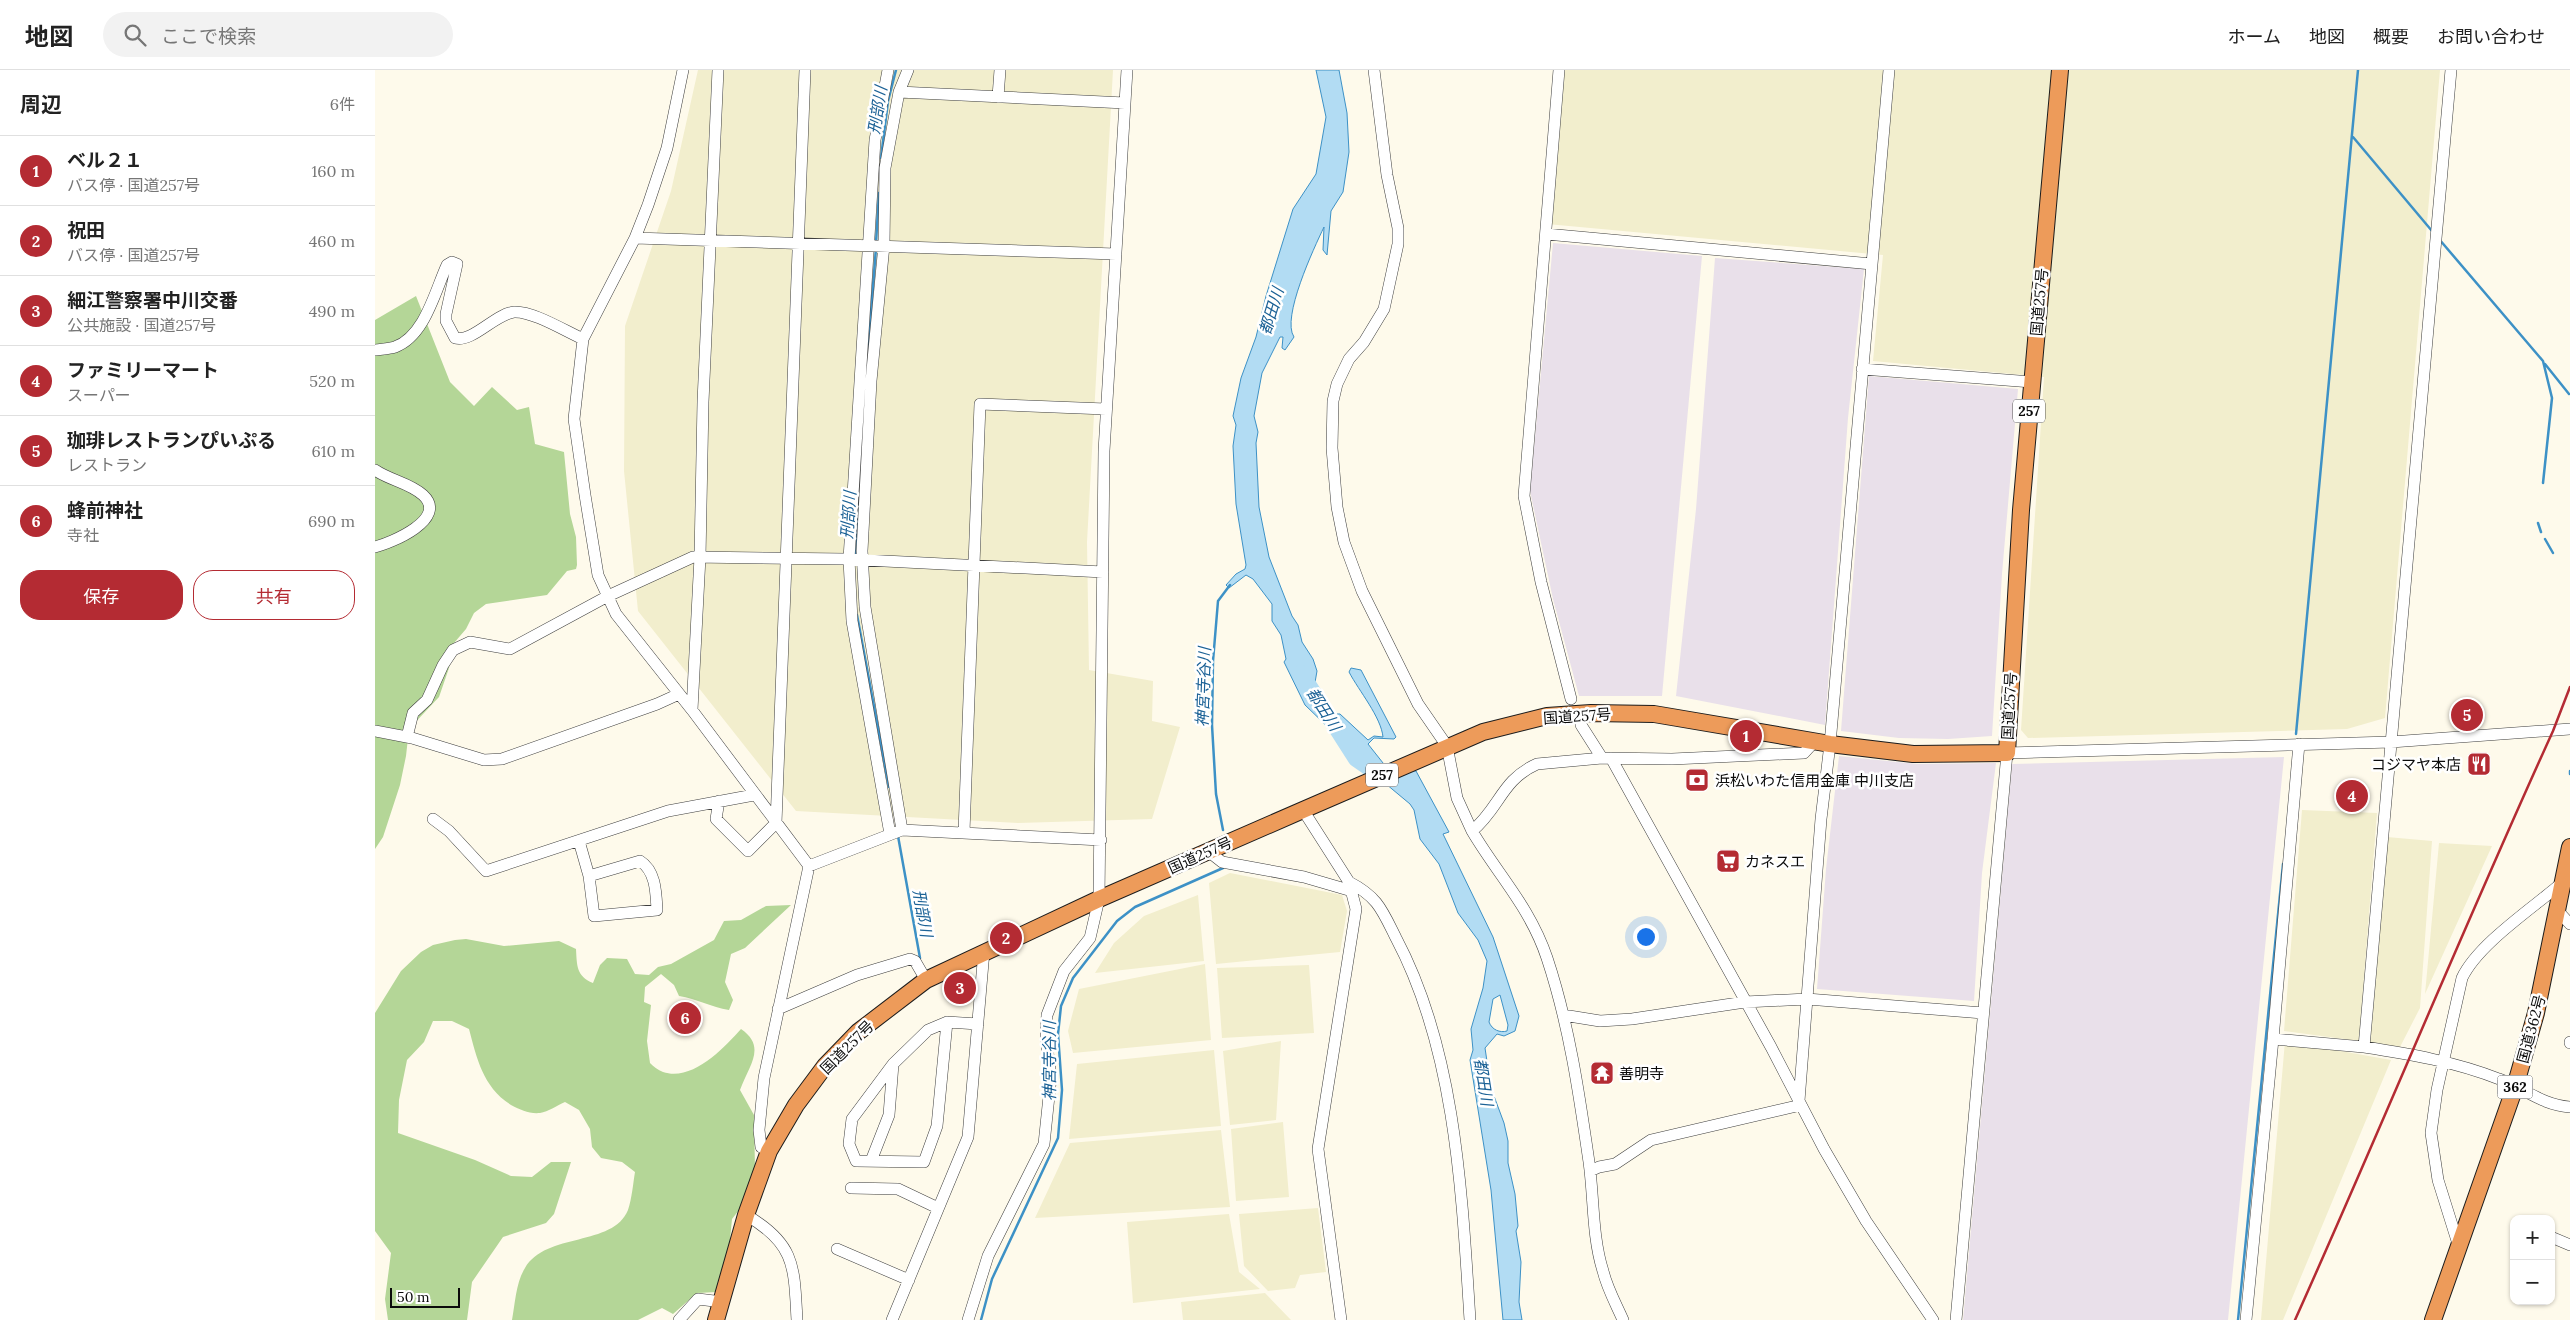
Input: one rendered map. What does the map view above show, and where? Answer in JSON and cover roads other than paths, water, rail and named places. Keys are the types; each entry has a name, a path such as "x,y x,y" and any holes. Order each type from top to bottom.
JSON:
{"highway":[{"name":"国道257号","path":"716,1320 746,1215 769,1151 796,1105 825,1066 858,1032 926,980 984,951 1444,747 1483,732 1547,716 1591,712 1654,714 1823,742 1913,754 2007,753 2032,382 2060,70"},
{"name":"国道362号","path":"2433,1320 2515,1087 2536,1013 2558,911 2565,888 2570,846"}],"street":[{"path":"683,70 667,148 635,238 583,339 574,418 598,574 616,614 692,710 809,866 764,1078 759,1130 761,1147 769,1151"},
{"path":"692,710 700,557 703,402 718,70"},
{"path":"719,801 716,820 748,851 776,823 805,70"},
{"path":"877,244 875,140 888,70"},
{"path":"897,832 852,621 877,244 885,168 899,92 908,70"},
{"path":"999,97 1001,70"},
{"path":"968,1320 988,1256 1044,1144 1051,1077 1047,1015 1064,971 1090,938 1099,899 1106,409 1127,70"},
{"path":"1374,70 1387,175 1398,228 1398,244 1384,309 1365,342 1349,359 1337,384 1333,401 1333,476 1344,542 1362,590 1418,704 1444,747 1457,798 1472,831 1489,860 1515,892 1533,923 1547,958 1563,1015 1577,1082 1590,1172 1592,1209 1603,1271 1623,1320"},
{"path":"1559,70 1524,496 1541,582 1571,699"},
{"path":"1800,1103 1821,819 1823,742 1862,369 1889,70"},
{"path":"2364,1047 2451,70"},
{"path":"899,92 1125,103"},
{"path":"1546,234 1872,264"},
{"path":"635,238 798,244 877,244 1117,254"},
{"path":"375,350 396,346 421,324 433,301 447,265 451,262 457,264 447,321 455,338 465,338 506,314 513,312 543,320 583,339"},
{"path":"1862,369 2032,382"},
{"path":"964,832 980,404 1106,409"},
{"path":"375,470 421,494 429,506 428,514 416,528 402,538 375,547"},
{"path":"407,738 413,713 427,700 443,665 453,650 470,642 510,649 608,596 693,557 856,560 1103,572"},
{"path":"375,731 484,760 502,759 604,724 679,694"},
{"path":"1581,725 1607,758 1866,1221 1933,1320"},
{"path":"1956,1320 2007,753 2391,742 2570,730"},
{"path":"1472,831 1484,821 1506,787 1517,775 1537,764 1607,758 1672,759 1804,753 1823,742"},
{"path":"2245,1320 2273,1040 2299,744"},
{"path":"433,819 449,831 487,871 668,811 754,795"},
{"path":"1303,810 1350,886 1356,909 1318,1149 1341,1320"},
{"path":"809,866 897,832 964,832 1101,840"},
{"path":"579,841 589,876 594,916 657,910 655,886 648,866 640,861 589,876"},
{"path":"1208,851 1221,862 1350,886 1368,892 1379,905 1409,962 1425,1004 1451,1109 1463,1201 1470,1320"},
{"path":"2459,1247 2438,1180 2431,1133 2434,1103 2458,992 2468,965 2480,951 2565,888"},
{"path":"2558,911 2570,924"},
{"path":"892,1320 968,1137 984,951"},
{"path":"778,1009 857,975 910,959 915,961 926,980"},
{"path":"1563,1015 1600,1021 1632,1019 1745,1002 1807,999 1983,1012"},
{"path":"947,1022 937,1126 924,1162 856,1161 849,1144 852,1119 893,1064 928,1030 947,1022 978,1024"},
{"path":"2273,1040 2364,1047 2444,1062 2500,1079 2555,1106 2570,1107"},
{"path":"871,1161 889,1115 893,1064"},
{"path":"1590,1172 1599,1167 1615,1164 1651,1140 1800,1103"},
{"path":"851,1188 897,1189 938,1208"},
{"path":"746,1215 775,1235 785,1247 795,1275 797,1320"},
{"path":"2555,1239 2570,1245"},
{"path":"837,1249 909,1280"},
{"path":"679,1320 698,1299 722,1302"}],"water":[{"path":"1316,70 1339,70 1347,113 1349,152 1343,192 1331,211 1327,255 1323,250 1324,227 1300,283 1292,315 1291,328 1294,337 1285,350 1282,348 1283,337 1280,337 1262,373 1254,416 1258,432 1256,443 1259,507 1269,557 1292,616 1298,625 1302,642 1313,659 1317,671 1313,694 1336,714 1340,714 1368,740 1374,736 1383,737 1374,713 1349,672 1351,668 1361,670 1396,737 1394,739 1374,738 1368,744 1387,768 1416,771 1449,832 1443,834 1493,937 1519,1016 1515,1031 1504,1036 1497,1034 1485,1048 1491,1088 1504,1123 1508,1141 1508,1163 1515,1194 1518,1226 1516,1231 1521,1262 1519,1302 1522,1320 1503,1320 1491,1190 1470,1060 1473,1050 1471,1029 1483,988 1487,961 1478,940 1458,913 1439,864 1420,839 1414,810 1410,804 1368,769 1359,757 1305,705 1284,662 1286,659 1281,635 1272,621 1272,604 1253,579 1246,575 1229,588 1226,585 1236,574 1245,569 1246,565 1236,504 1233,446 1236,425 1233,416 1241,378 1256,337 1266,296 1293,209 1316,174 1326,117","holes":["1500,995 1508,1025 1507,1031 1502,1032 1494,1029 1489,1022 1493,999"]}],"waterway":[{"name":"刑部川","path":"881,158 888,101 896,70"},
{"path":"2296,734 2358,70"},
{"path":"2353,137 2432,231"},
{"name":"刑部川","path":"876,243 879,193"},
{"path":"2439,239 2543,361 2552,398 2543,483"},
{"name":"刑部川","path":"868,350 876,248"},
{"path":"2545,364 2569,394"},
{"name":"刑部川","path":"856,557 860,483"},
{"path":"2538,523 2541,532"},
{"path":"2545,539 2553,553"},
{"name":"神宮寺谷川","path":"1223,830 1216,794 1212,725 1213,661 1218,601 1230,585"},
{"name":"刑部川","path":"857,615 889,787"},
{"name":"都田川","path":"1301,673 1356,759 1382,777"},
{"name":"刑部川","path":"898,836 920,958"},
{"path":"2238,1320 2283,864"},
{"name":"神宮寺谷川","path":"981,1320 992,1279 1058,1138 1062,1090 1058,1034 1061,1006 1073,978 1117,921 1135,907 1223,868"}],"railway":[{"path":"2295,1320 2553,731 2570,687"}],"place":[{"name":"珈琲レストランぴいぷる","path":"2467,715"},
{"name":"ベル２１","path":"1746,736"},
{"name":"コジマヤ本店","path":"2479,764"},
{"name":"浜松いわた信用金庫 中川支店","path":"1697,780"},
{"name":"ファミリーマート","path":"2352,796"},
{"name":"カネスエ","path":"1728,861"},
{"name":"祝田","path":"1006,938"},
{"name":"細江警察署中川交番","path":"960,988"},
{"name":"蜂前神社","path":"685,1018"},
{"name":"善明寺","path":"1602,1073"}]}
